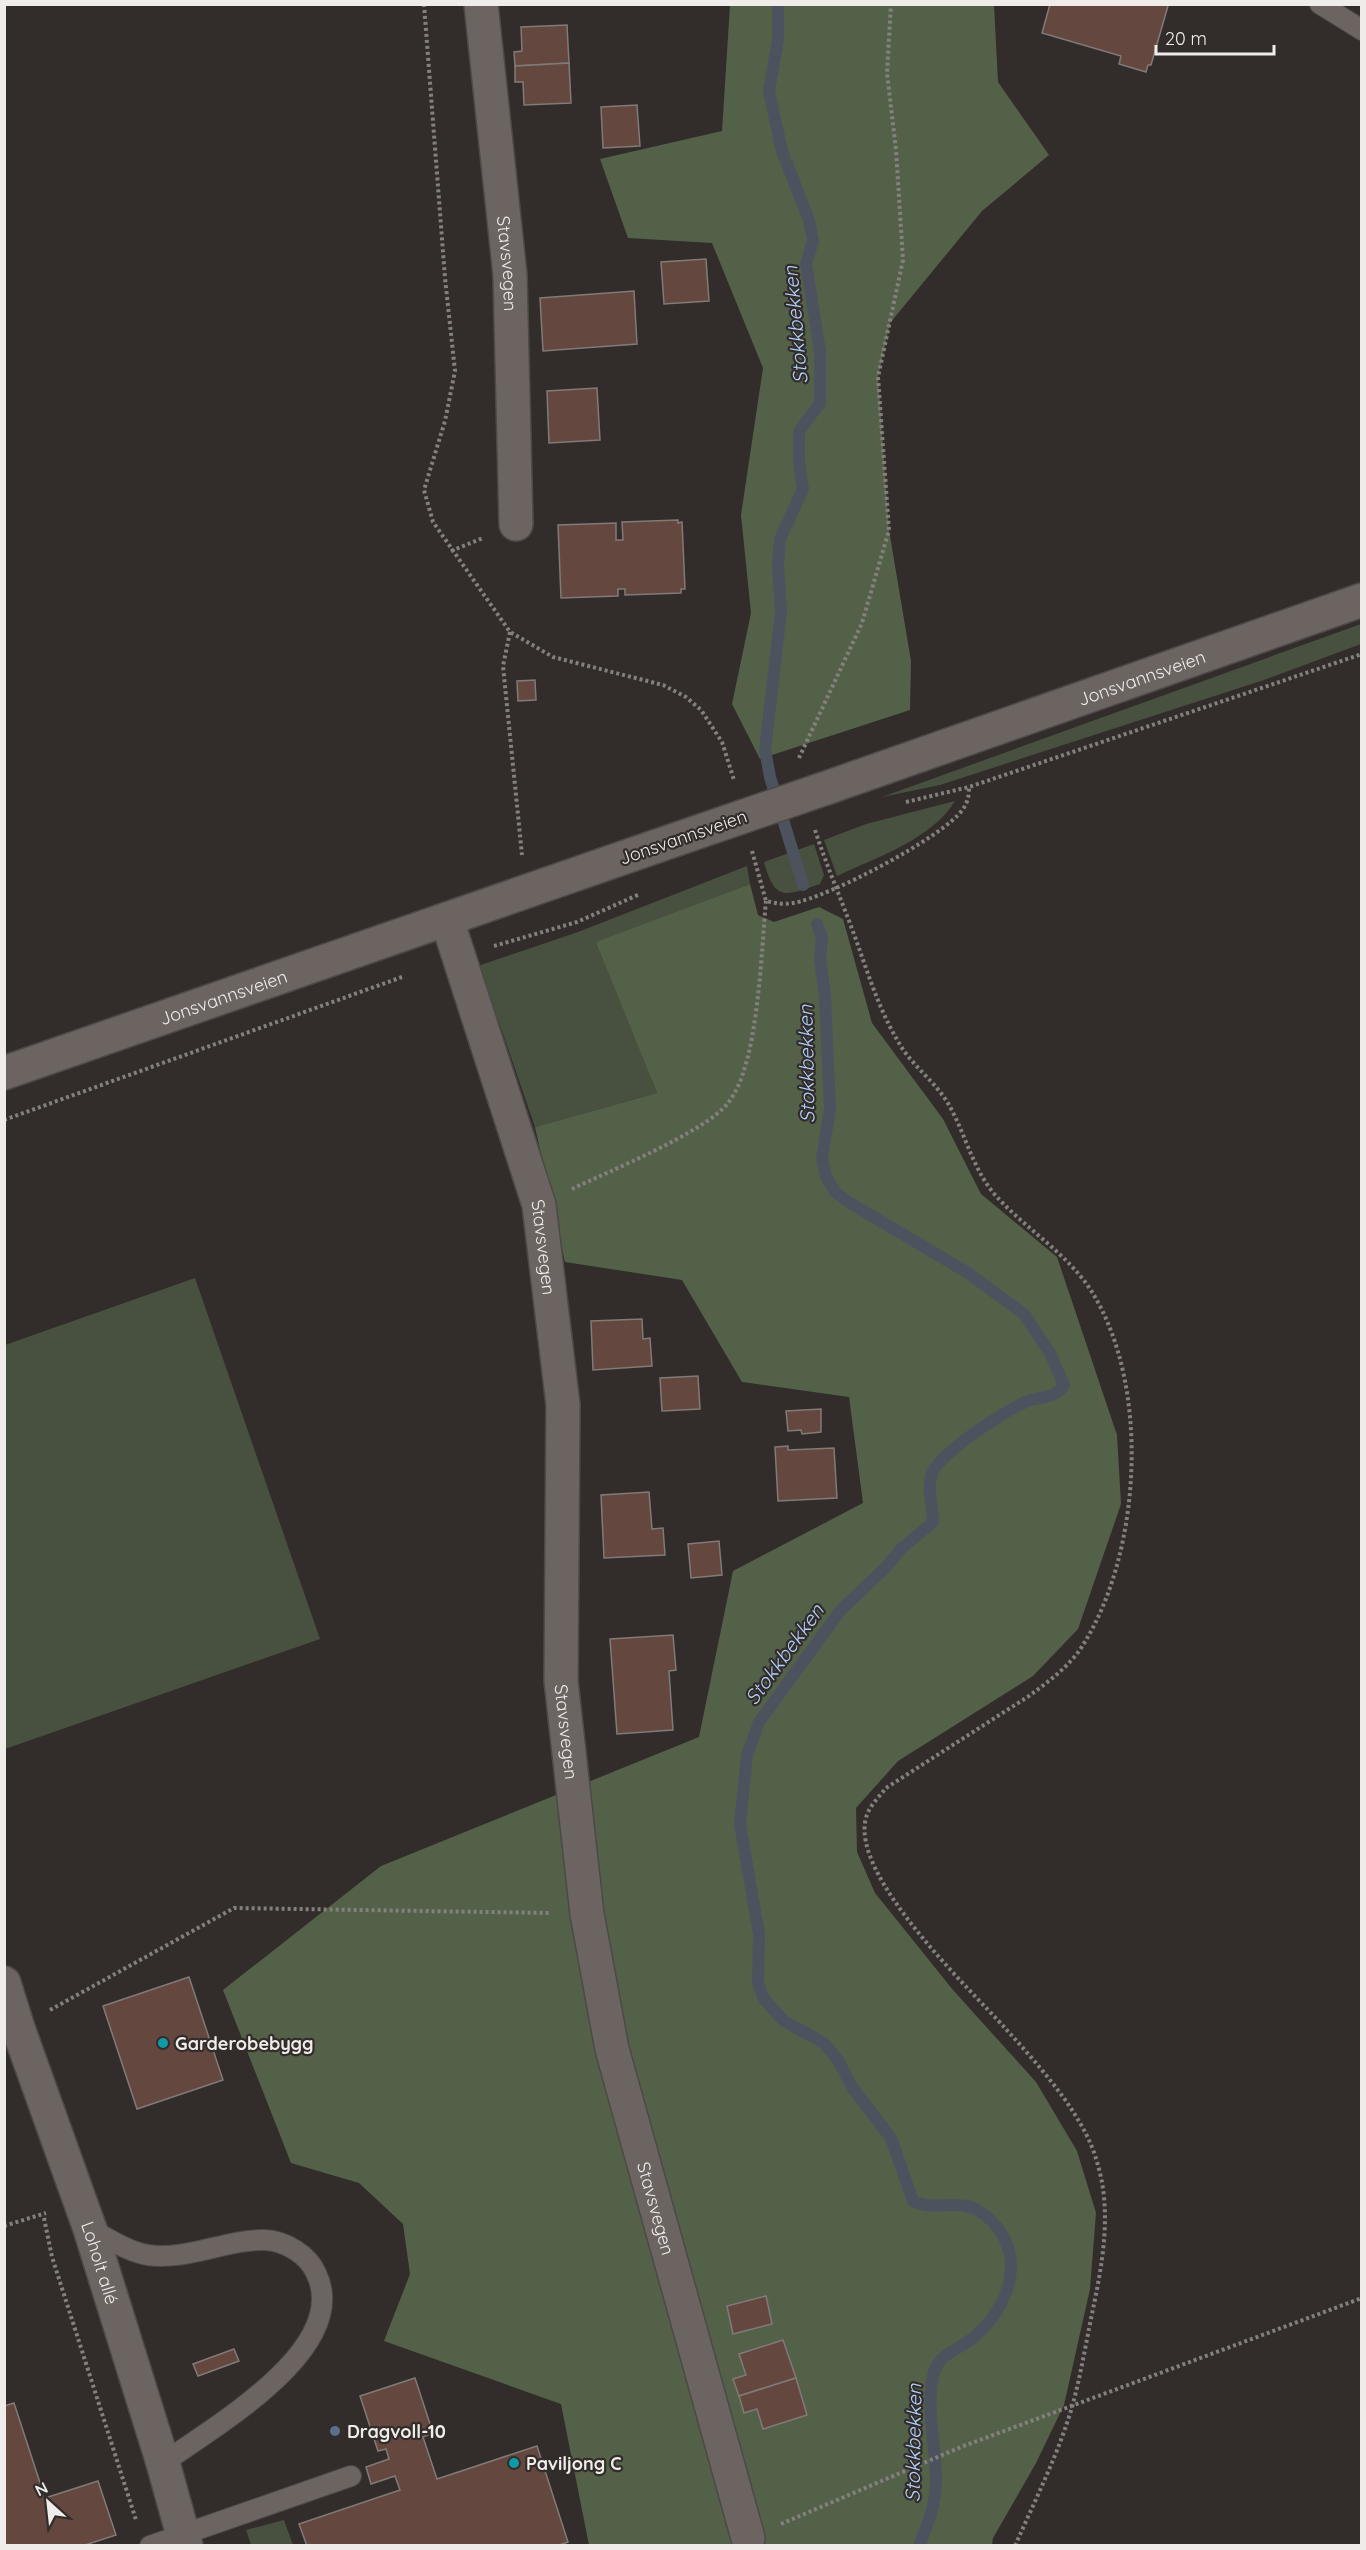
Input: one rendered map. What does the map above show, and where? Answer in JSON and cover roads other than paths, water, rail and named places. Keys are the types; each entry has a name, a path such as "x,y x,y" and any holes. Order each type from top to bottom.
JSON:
{"street":[{"name":"Stavsvegen","path":"481,4 510,275 516,524"},
{"name":"Jonsvannsveien","path":"4,1073 1362,600"},
{"name":"Stavsvegen","path":"447,920 457,957 539,1205 563,1405 561,1681 587,1914 612,2049 748,2538"},
{"name":"Loholt allé","path":"4,1983 77,2198 90,2229 163,2463 184,2540"}],"lane":[{"path":"1320,4 1362,30"},
{"path":"90,2229 148,2255 178,2254 265,2240 297,2252 312,2265 320,2281 323,2302 319,2324 302,2354 259,2394 163,2463"},
{"path":"150,2546 184,2540 351,2476"}],"waterway":[{"name":"Stokkbekken","path":"778,4 778,40 769,91 782,151 809,220 813,241 806,264 820,351 820,403 799,431 799,462 803,489 780,539 778,565 781,612 765,750 770,777 803,885"},
{"name":"Stokkbekken","path":"817,924 822,938 820,959 825,997 830,1109 822,1158 826,1176 835,1192 850,1203 968,1273 1024,1314 1050,1353 1064,1385 1057,1393 1028,1401 989,1423 958,1445 936,1467 931,1476 930,1487 933,1522 902,1548 886,1567 840,1611 759,1722 747,1755 740,1824 759,1934 758,1983 764,1999 784,2021 824,2043 838,2060 852,2087 891,2138 913,2201 929,2205 971,2207 979,2211 997,2227 1010,2255 1009,2284 996,2313 974,2337 944,2357 939,2362 933,2376 931,2402 936,2489 931,2513 919,2546"}],"place":[{"name":"Garderobebygg","path":"163,2043"},
{"name":"Dragvoll-10","path":"335,2431"},
{"name":"Paviljong C","path":"514,2463"}]}
